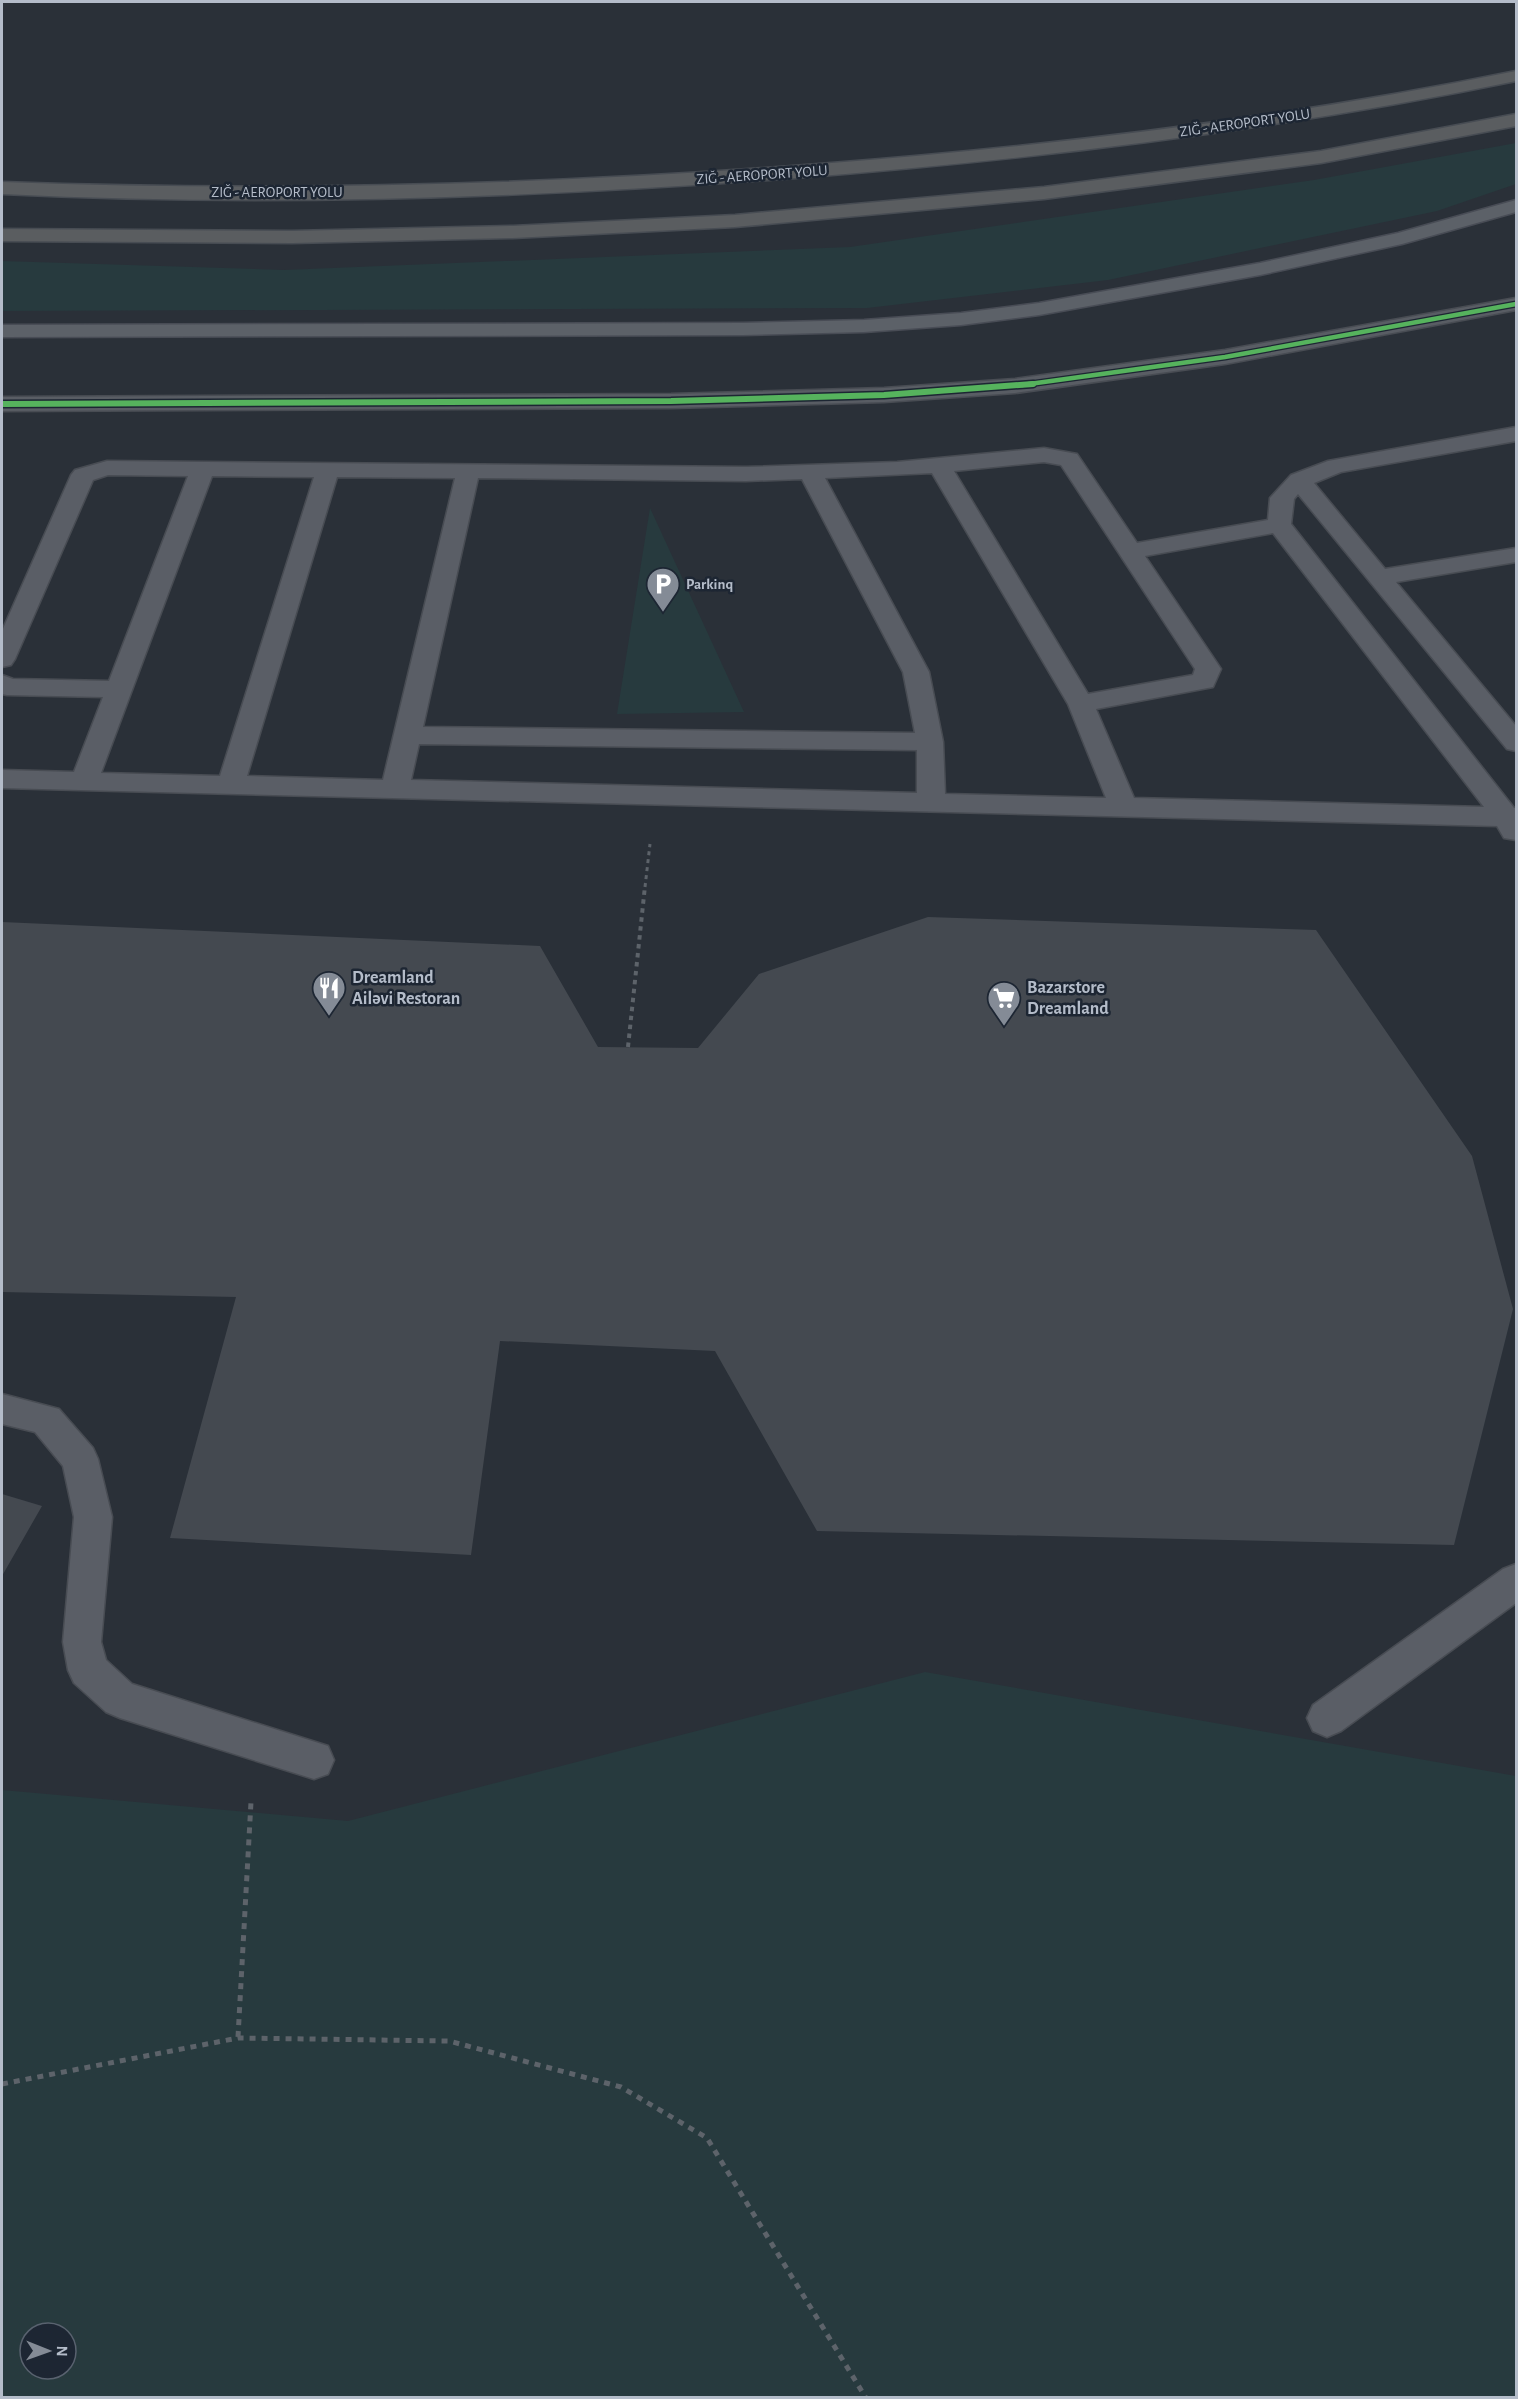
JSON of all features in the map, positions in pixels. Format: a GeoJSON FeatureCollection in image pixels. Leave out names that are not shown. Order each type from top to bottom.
{"type":"FeatureCollection","features":[{"type":"Feature","properties":{"kind":"highway"},"geometry":{"type":"LineString","coordinates":[[2,188],[297,193],[514,189],[726,178],[1020,153],[1285,119],[1516,76]]}},
{"type":"Feature","properties":{"kind":"highway"},"geometry":{"type":"LineString","coordinates":[[2,235],[292,237],[513,232],[735,221],[1044,193],[1310,159],[1516,120]]}},
{"type":"Feature","properties":{"kind":"main road"},"geometry":{"type":"LineString","coordinates":[[2,331],[731,329],[864,326],[961,319],[1040,309],[1260,269],[1402,238],[1516,206]]}},
{"type":"Feature","properties":{"kind":"street"},"geometry":{"type":"LineString","coordinates":[[2,404],[670,401],[908,393],[1015,386],[1225,357],[1516,304]]}},
{"type":"Feature","properties":{"kind":"lane"},"geometry":{"type":"LineString","coordinates":[[1513,824],[1279,525],[1282,498],[1299,480],[1336,466],[1516,434]]}},
{"type":"Feature","properties":{"kind":"lane"},"geometry":{"type":"LineString","coordinates":[[2,659],[27,597],[83,475],[107,468],[746,474],[939,465],[1044,455],[1069,459],[1208,669],[1204,681],[1081,704]]}},
{"type":"Feature","properties":{"kind":"lane"},"geometry":{"type":"LineString","coordinates":[[939,465],[1081,704],[1124,808]]}},
{"type":"Feature","properties":{"kind":"lane"},"geometry":{"type":"LineString","coordinates":[[84,782],[203,468]]}},
{"type":"Feature","properties":{"kind":"lane"},"geometry":{"type":"LineString","coordinates":[[231,785],[327,471]]}},
{"type":"Feature","properties":{"kind":"lane"},"geometry":{"type":"LineString","coordinates":[[809,471],[916,672],[930,742],[931,803]]}},
{"type":"Feature","properties":{"kind":"lane"},"geometry":{"type":"LineString","coordinates":[[395,789],[468,472]]}},
{"type":"Feature","properties":{"kind":"lane"},"geometry":{"type":"LineString","coordinates":[[1299,480],[1516,743]]}},
{"type":"Feature","properties":{"kind":"lane"},"geometry":{"type":"LineString","coordinates":[[1131,551],[1279,525]]}},
{"type":"Feature","properties":{"kind":"lane"},"geometry":{"type":"LineString","coordinates":[[1379,577],[1516,555]]}},
{"type":"Feature","properties":{"kind":"lane"},"geometry":{"type":"LineString","coordinates":[[2,596],[27,597]]}},
{"type":"Feature","properties":{"kind":"lane"},"geometry":{"type":"LineString","coordinates":[[2,683],[7,687],[120,689]]}},
{"type":"Feature","properties":{"kind":"lane"},"geometry":{"type":"LineString","coordinates":[[1489,709],[1516,704]]}},
{"type":"Feature","properties":{"kind":"lane"},"geometry":{"type":"LineString","coordinates":[[407,735],[930,742]]}},
{"type":"Feature","properties":{"kind":"lane"},"geometry":{"type":"LineString","coordinates":[[2,779],[1124,808],[1513,824]]}},
{"type":"Feature","properties":{"kind":"lane"},"geometry":{"type":"LineString","coordinates":[[2,1409],[46,1420],[80,1459],[93,1517],[82,1642],[88,1670],[120,1699],[314,1760]]}},
{"type":"Feature","properties":{"kind":"lane"},"geometry":{"type":"LineString","coordinates":[[1327,1718],[1516,1581]]}},
{"type":"Feature","properties":{"kind":"path"},"geometry":{"type":"LineString","coordinates":[[628,1047],[655,796]]}},
{"type":"Feature","properties":{"kind":"path"},"geometry":{"type":"LineString","coordinates":[[238,2038],[254,1742]]}},
{"type":"Feature","properties":{"kind":"path"},"geometry":{"type":"LineString","coordinates":[[2,2084],[238,2038],[449,2042],[621,2086],[706,2138],[866,2397]]}},
{"type":"Feature","properties":{"kind":"green space"},"geometry":{"type":"Polygon","coordinates":[[[1516,143],[1516,184],[1437,211],[1108,280],[867,308],[2,311],[2,261],[284,270],[850,247],[1314,180],[1516,143]]]}},
{"type":"Feature","properties":{"kind":"green space"},"geometry":{"type":"Polygon","coordinates":[[[650,508],[744,712],[617,714],[650,508]]]}},
{"type":"Feature","properties":{"kind":"green space"},"geometry":{"type":"Polygon","coordinates":[[[925,1672],[1516,1776],[1516,2397],[2,2397],[2,1790],[348,1821],[925,1672]]]}},
{"type":"Feature","properties":{"kind":"building"},"geometry":{"type":"Polygon","coordinates":[[[928,917],[1316,930],[1472,1156],[1513,1309],[1454,1545],[817,1531],[715,1351],[500,1341],[471,1555],[170,1538],[236,1297],[2,1292],[2,922],[540,946],[598,1047],[698,1048],[759,974],[928,917]]]}},
{"type":"Feature","properties":{"kind":"building"},"geometry":{"type":"Polygon","coordinates":[[[2,1494],[42,1506],[2,1576],[2,1494]]]}},
{"type":"Feature","properties":{"kind":"cycle path"},"geometry":{"type":"LineString","coordinates":[[2,404],[671,401],[884,395],[1015,386],[1225,357],[1516,304]]}},
{"type":"Feature","properties":{"kind":"place","name":"Parkinq"},"geometry":{"type":"Point","coordinates":[663,613]}},
{"type":"Feature","properties":{"kind":"place","name":"Dreamland Ailəvi Restoran"},"geometry":{"type":"Point","coordinates":[329,1017]}},
{"type":"Feature","properties":{"kind":"place","name":"Bazarstore Dreamland"},"geometry":{"type":"Point","coordinates":[1004,1027]}}]}
